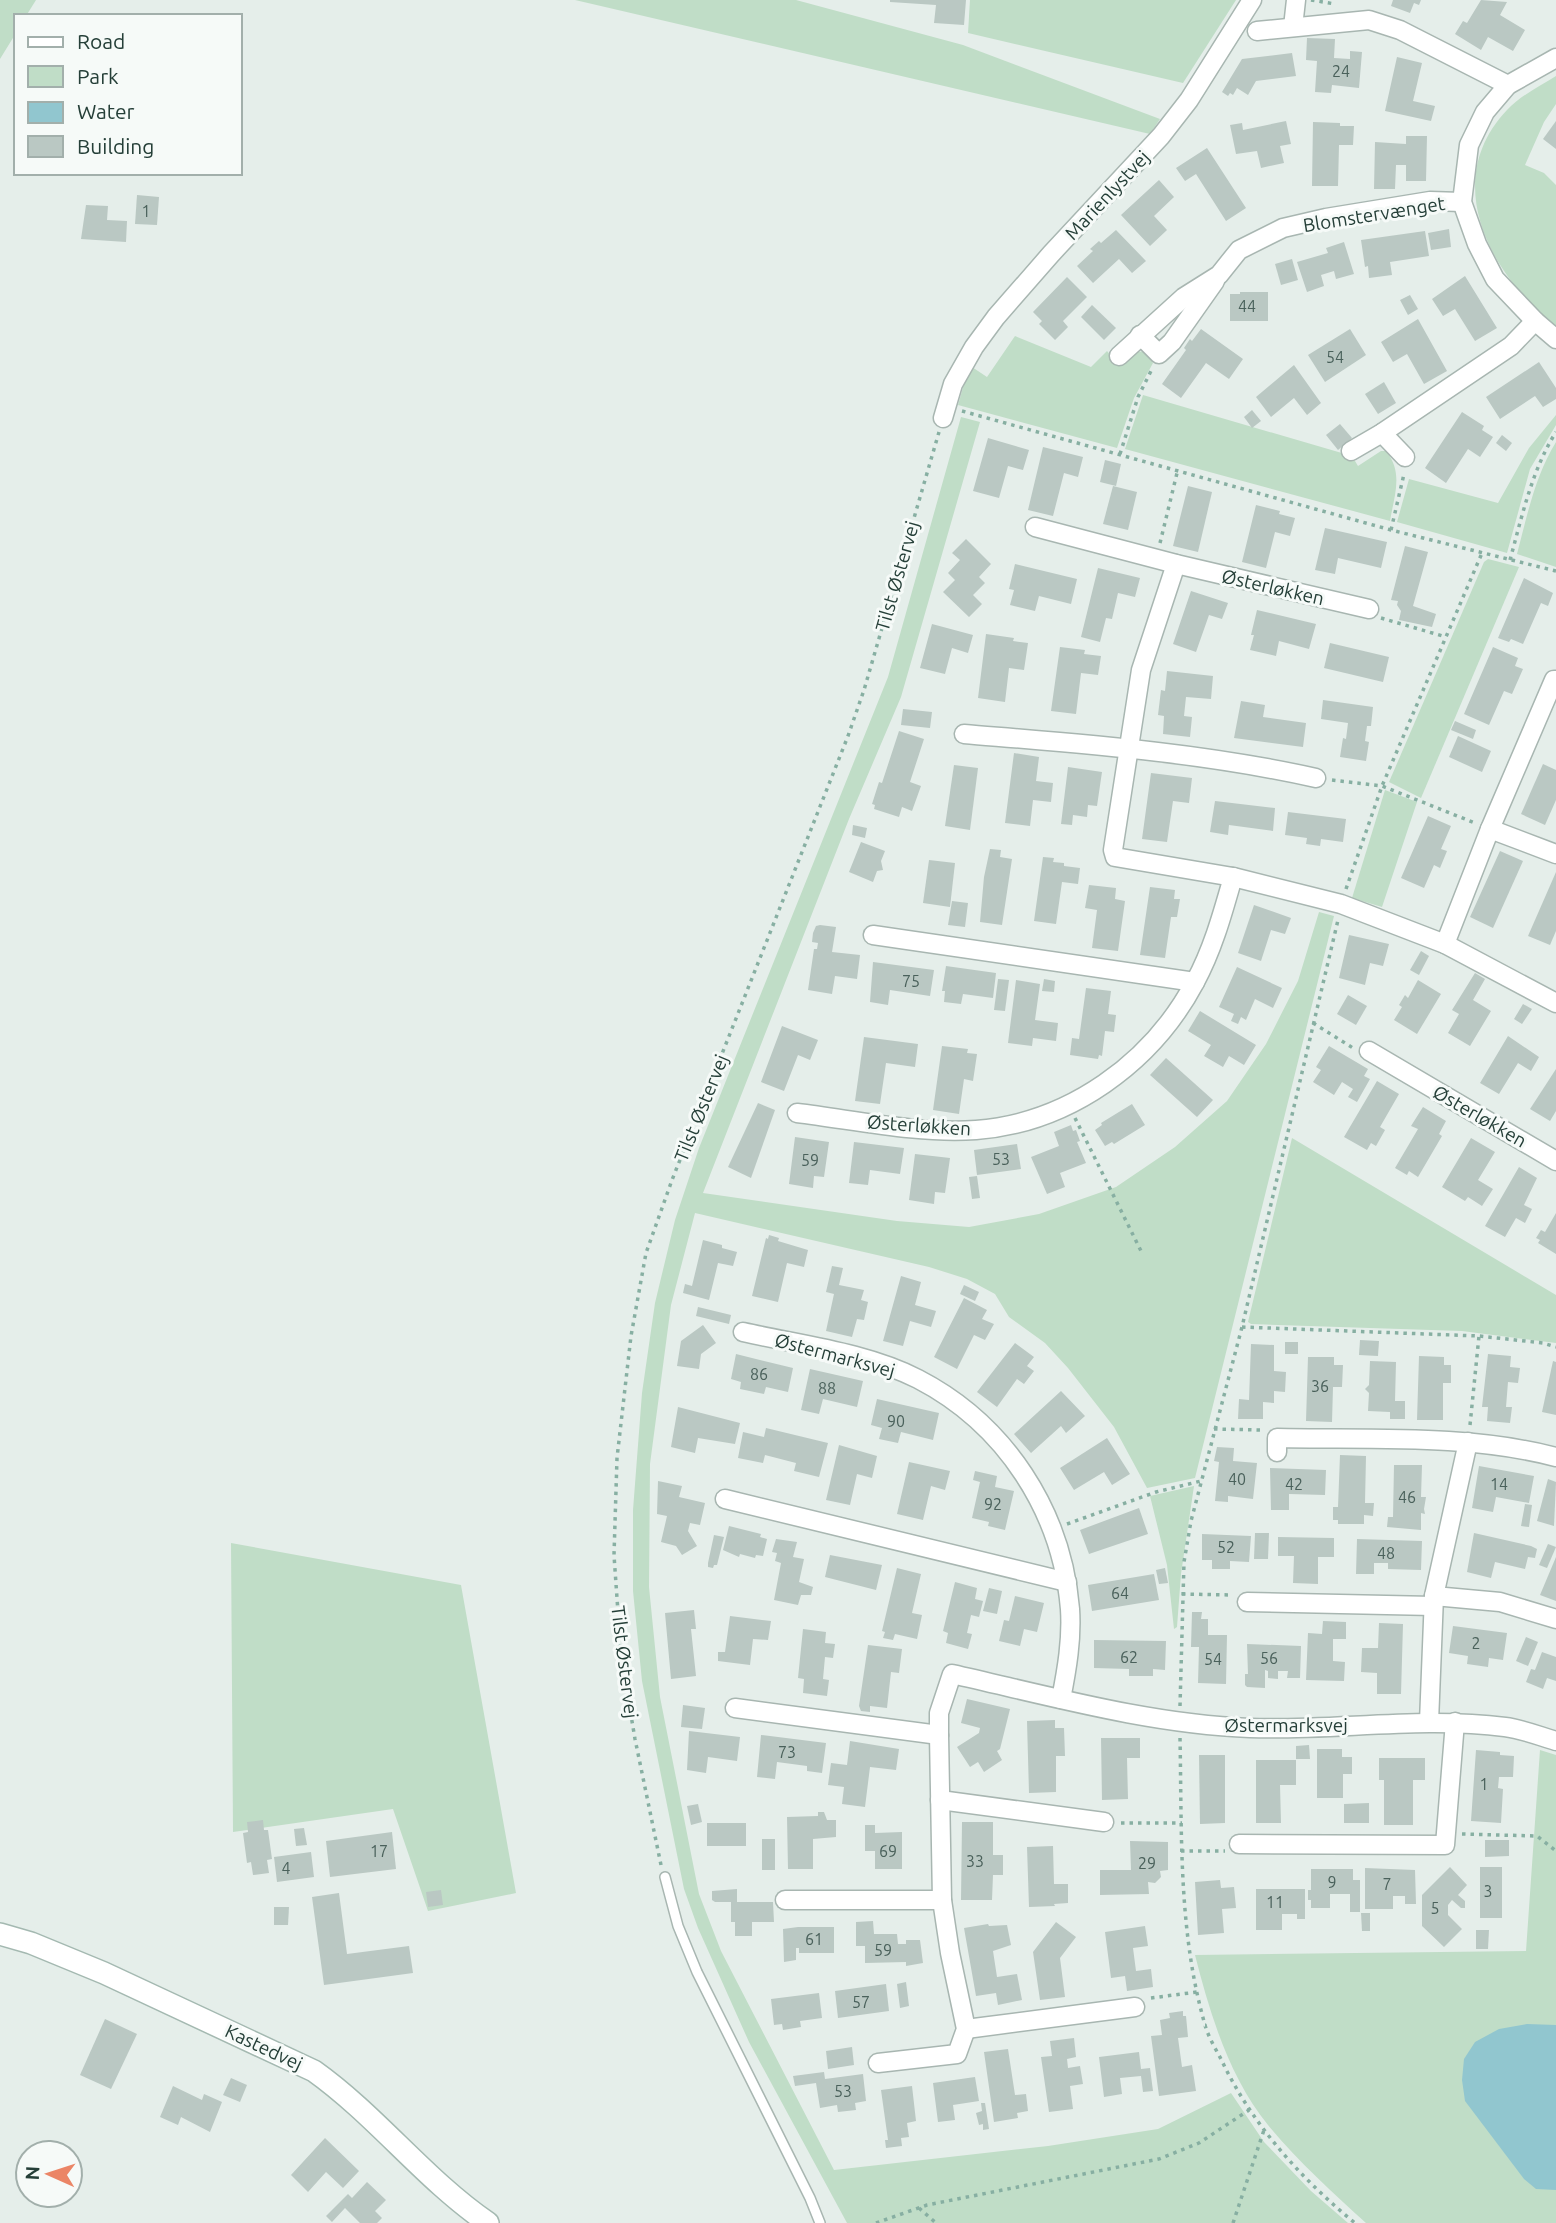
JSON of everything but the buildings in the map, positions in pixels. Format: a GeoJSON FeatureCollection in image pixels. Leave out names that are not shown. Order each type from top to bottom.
{"type":"FeatureCollection","features":[{"type":"Feature","properties":{"kind":"street","name":"Marienlystvej"},"geometry":{"type":"LineString","coordinates":[[945,412],[953,384],[974,347],[996,317],[1161,136],[1189,100],[1252,0]]}},
{"type":"Feature","properties":{"kind":"street"},"geometry":{"type":"LineString","coordinates":[[1293,27],[1296,0]]}},
{"type":"Feature","properties":{"kind":"street"},"geometry":{"type":"LineString","coordinates":[[1257,31],[1368,20],[1400,30],[1508,85]]}},
{"type":"Feature","properties":{"kind":"street","name":"Blomstervænget"},"geometry":{"type":"LineString","coordinates":[[1556,58],[1508,85],[1485,112],[1469,145],[1462,202],[1477,244],[1495,279],[1556,339]]}},
{"type":"Feature","properties":{"kind":"street","name":"Blomstervænget"},"geometry":{"type":"LineString","coordinates":[[1159,354],[1172,342],[1239,250],[1283,229],[1326,218],[1430,201],[1462,202]]}},
{"type":"Feature","properties":{"kind":"street","name":"Blomstervænget"},"geometry":{"type":"LineString","coordinates":[[1119,356],[1184,298],[1219,275]]}},
{"type":"Feature","properties":{"kind":"street"},"geometry":{"type":"LineString","coordinates":[[1350,452],[1511,346],[1535,321]]}},
{"type":"Feature","properties":{"kind":"street"},"geometry":{"type":"LineString","coordinates":[[1140,335],[1159,354]]}},
{"type":"Feature","properties":{"kind":"street"},"geometry":{"type":"LineString","coordinates":[[1382,433],[1405,457]]}},
{"type":"Feature","properties":{"kind":"street","name":"Østerløkken"},"geometry":{"type":"LineString","coordinates":[[1035,527],[1176,564],[1370,609]]}},
{"type":"Feature","properties":{"kind":"street"},"geometry":{"type":"LineString","coordinates":[[1176,564],[1141,670],[1113,850],[1115,857],[1233,877],[1341,904],[1446,944],[1556,1003]]}},
{"type":"Feature","properties":{"kind":"street"},"geometry":{"type":"LineString","coordinates":[[1446,944],[1490,829],[1556,680]]}},
{"type":"Feature","properties":{"kind":"street"},"geometry":{"type":"LineString","coordinates":[[964,734],[1129,747],[1248,763],[1316,778]]}},
{"type":"Feature","properties":{"kind":"street"},"geometry":{"type":"LineString","coordinates":[[1490,829],[1556,854]]}},
{"type":"Feature","properties":{"kind":"street","name":"Østerløkken"},"geometry":{"type":"LineString","coordinates":[[797,1113],[920,1128],[978,1130],[1012,1124],[1054,1111],[1099,1088],[1141,1055],[1171,1020],[1195,982],[1212,943],[1233,877]]}},
{"type":"Feature","properties":{"kind":"street"},"geometry":{"type":"LineString","coordinates":[[873,935],[1195,982]]}},
{"type":"Feature","properties":{"kind":"street","name":"Østerløkken"},"geometry":{"type":"LineString","coordinates":[[1368,1051],[1556,1161]]}},
{"type":"Feature","properties":{"kind":"street","name":"Østermarksvej"},"geometry":{"type":"LineString","coordinates":[[743,1332],[883,1365],[917,1379],[952,1399],[1004,1447],[1044,1508],[1067,1582],[1070,1643],[1061,1699]]}},
{"type":"Feature","properties":{"kind":"street"},"geometry":{"type":"LineString","coordinates":[[1429,1722],[1434,1601],[1468,1442]]}},
{"type":"Feature","properties":{"kind":"street"},"geometry":{"type":"LineString","coordinates":[[1277,1445],[1468,1442],[1513,1447],[1556,1457]]}},
{"type":"Feature","properties":{"kind":"street"},"geometry":{"type":"LineString","coordinates":[[725,1499],[1067,1582]]}},
{"type":"Feature","properties":{"kind":"street"},"geometry":{"type":"LineString","coordinates":[[1247,1602],[1500,1602],[1556,1619]]}},
{"type":"Feature","properties":{"kind":"street","name":"Østermarksvej"},"geometry":{"type":"LineString","coordinates":[[966,2028],[942,1900],[939,1713],[952,1674],[1061,1699],[1179,1721],[1249,1728],[1455,1722],[1508,1727],[1556,1741]]}},
{"type":"Feature","properties":{"kind":"street"},"geometry":{"type":"LineString","coordinates":[[736,1708],[939,1735]]}},
{"type":"Feature","properties":{"kind":"street"},"geometry":{"type":"LineString","coordinates":[[1239,1844],[1445,1845],[1455,1722]]}},
{"type":"Feature","properties":{"kind":"street"},"geometry":{"type":"LineString","coordinates":[[940,1800],[1104,1822]]}},
{"type":"Feature","properties":{"kind":"street"},"geometry":{"type":"LineString","coordinates":[[785,1900],[942,1900]]}},
{"type":"Feature","properties":{"kind":"street","name":"Kastedvej"},"geometry":{"type":"LineString","coordinates":[[0,1934],[31,1943],[104,1973],[314,2071],[352,2100],[442,2188],[488,2223]]}},
{"type":"Feature","properties":{"kind":"street"},"geometry":{"type":"LineString","coordinates":[[878,2063],[957,2054],[966,2028],[1135,2007]]}},
{"type":"Feature","properties":{"kind":"lane"},"geometry":{"type":"LineString","coordinates":[[665,1877],[678,1926],[697,1972],[820,2223]]}},
{"type":"Feature","properties":{"kind":"path"},"geometry":{"type":"LineString","coordinates":[[1120,454],[1138,397],[1159,354]]}},
{"type":"Feature","properties":{"kind":"path"},"geometry":{"type":"LineString","coordinates":[[945,412],[1178,469],[1391,530],[1556,571]]}},
{"type":"Feature","properties":{"kind":"path","name":"Tilst Østervej"},"geometry":{"type":"LineString","coordinates":[[660,1858],[621,1656],[614,1555],[617,1458],[631,1336],[646,1254],[677,1168],[848,736],[864,690],[945,412]]}},
{"type":"Feature","properties":{"kind":"path"},"geometry":{"type":"LineString","coordinates":[[1510,559],[1529,492],[1556,432]]}},
{"type":"Feature","properties":{"kind":"path"},"geometry":{"type":"LineString","coordinates":[[1156,559],[1178,469]]}},
{"type":"Feature","properties":{"kind":"path"},"geometry":{"type":"LineString","coordinates":[[1355,2223],[1290,2162],[1264,2130],[1229,2077],[1206,2027],[1189,1954],[1181,1852],[1179,1721],[1184,1562],[1201,1481],[1242,1327],[1341,904],[1381,786],[1482,553]]}},
{"type":"Feature","properties":{"kind":"path"},"geometry":{"type":"LineString","coordinates":[[1370,609],[1377,616],[1446,637]]}},
{"type":"Feature","properties":{"kind":"path"},"geometry":{"type":"LineString","coordinates":[[1316,778],[1381,786],[1490,829]]}},
{"type":"Feature","properties":{"kind":"path"},"geometry":{"type":"LineString","coordinates":[[1313,1023],[1364,1055],[1368,1051]]}},
{"type":"Feature","properties":{"kind":"path"},"geometry":{"type":"LineString","coordinates":[[1068,1104],[1143,1255]]}},
{"type":"Feature","properties":{"kind":"path"},"geometry":{"type":"LineString","coordinates":[[1242,1327],[1479,1336],[1556,1346]]}},
{"type":"Feature","properties":{"kind":"path"},"geometry":{"type":"LineString","coordinates":[[1468,1442],[1479,1336]]}},
{"type":"Feature","properties":{"kind":"path"},"geometry":{"type":"LineString","coordinates":[[1214,1429],[1270,1430],[1277,1445]]}},
{"type":"Feature","properties":{"kind":"path"},"geometry":{"type":"LineString","coordinates":[[1052,1529],[1156,1492],[1201,1481]]}},
{"type":"Feature","properties":{"kind":"path"},"geometry":{"type":"LineString","coordinates":[[1182,1594],[1248,1596],[1247,1602]]}},
{"type":"Feature","properties":{"kind":"path"},"geometry":{"type":"LineString","coordinates":[[1104,1822],[1182,1823]]}},
{"type":"Feature","properties":{"kind":"path"},"geometry":{"type":"LineString","coordinates":[[1446,1834],[1537,1836],[1556,1851]]}},
{"type":"Feature","properties":{"kind":"path"},"geometry":{"type":"LineString","coordinates":[[1181,1852],[1238,1851],[1239,1844]]}},
{"type":"Feature","properties":{"kind":"path"},"geometry":{"type":"LineString","coordinates":[[1135,2007],[1136,2000],[1197,1992]]}},
{"type":"Feature","properties":{"kind":"path"},"geometry":{"type":"LineString","coordinates":[[876,2223],[919,2208],[1160,2159],[1199,2143],[1250,2110]]}},
{"type":"Feature","properties":{"kind":"path"},"geometry":{"type":"LineString","coordinates":[[1233,2223],[1264,2130]]}},
{"type":"Feature","properties":{"kind":"path"},"geometry":{"type":"LineString","coordinates":[[919,2208],[936,2223]]}},
{"type":"Feature","properties":{"kind":"green space"},"geometry":{"type":"Polygon","coordinates":[[[0,0],[36,0],[27,14],[14,14],[14,36],[0,59],[0,0]]]}},
{"type":"Feature","properties":{"kind":"green space"},"geometry":{"type":"Polygon","coordinates":[[[575,0],[796,0],[963,45],[1160,119],[1150,134],[575,0]]]}},
{"type":"Feature","properties":{"kind":"green space"},"geometry":{"type":"Polygon","coordinates":[[[970,0],[1236,0],[1183,83],[968,33],[970,0]]]}},
{"type":"Feature","properties":{"kind":"green space"},"geometry":{"type":"Polygon","coordinates":[[[1556,76],[1556,104],[1544,122],[1525,165],[1544,173],[1556,185],[1556,327],[1532,306],[1511,281],[1494,254],[1482,226],[1475,197],[1477,167],[1487,138],[1512,105],[1556,76]]]}},
{"type":"Feature","properties":{"kind":"green space"},"geometry":{"type":"Polygon","coordinates":[[[1015,336],[1091,367],[1107,351],[1120,366],[1135,353],[1147,352],[1153,363],[1134,398],[1117,448],[958,405],[972,367],[987,377],[1015,336]]]}},
{"type":"Feature","properties":{"kind":"green space"},"geometry":{"type":"Polygon","coordinates":[[[1143,395],[1352,456],[1358,466],[1381,451],[1386,451],[1392,459],[1396,476],[1390,521],[1125,449],[1143,395]]]}},
{"type":"Feature","properties":{"kind":"green space"},"geometry":{"type":"Polygon","coordinates":[[[1556,415],[1556,425],[1530,469],[1507,553],[1397,522],[1409,479],[1498,503],[1529,448],[1556,415]]]}},
{"type":"Feature","properties":{"kind":"green space"},"geometry":{"type":"Polygon","coordinates":[[[961,417],[980,422],[901,697],[849,819],[703,1193],[897,1221],[969,1227],[1039,1214],[1116,1187],[1175,1147],[1227,1101],[1266,1044],[1298,981],[1319,912],[1334,916],[1195,1478],[1147,1488],[1114,1427],[1068,1368],[1045,1343],[1009,1317],[995,1294],[967,1279],[929,1267],[695,1213],[671,1305],[650,1464],[649,1587],[660,1697],[699,1894],[721,1951],[834,2170],[1048,2146],[1158,2129],[1231,2093],[1264,2142],[1311,2191],[1348,2223],[847,2223],[749,2042],[698,1928],[684,1889],[642,1681],[633,1591],[633,1510],[642,1393],[655,1303],[675,1220],[699,1148],[888,677],[961,417]]]}},
{"type":"Feature","properties":{"kind":"green space"},"geometry":{"type":"Polygon","coordinates":[[[1556,442],[1556,567],[1517,554],[1537,482],[1556,442]]]}},
{"type":"Feature","properties":{"kind":"green space"},"geometry":{"type":"Polygon","coordinates":[[[1488,559],[1519,567],[1421,798],[1389,782],[1484,562],[1488,559]]]}},
{"type":"Feature","properties":{"kind":"green space"},"geometry":{"type":"Polygon","coordinates":[[[1385,790],[1417,802],[1382,907],[1352,898],[1385,790]]]}},
{"type":"Feature","properties":{"kind":"green space"},"geometry":{"type":"Polygon","coordinates":[[[1292,1138],[1556,1295],[1556,1343],[1462,1331],[1248,1322],[1292,1138]]]}},
{"type":"Feature","properties":{"kind":"green space"},"geometry":{"type":"Polygon","coordinates":[[[1194,1486],[1181,1574],[1177,1627],[1174,1629],[1167,1565],[1150,1496],[1194,1486]]]}},
{"type":"Feature","properties":{"kind":"green space"},"geometry":{"type":"Polygon","coordinates":[[[231,1543],[461,1585],[516,1893],[428,1911],[393,1809],[233,1832],[231,1543]]]}},
{"type":"Feature","properties":{"kind":"green space"},"geometry":{"type":"Polygon","coordinates":[[[1540,1750],[1556,1755],[1556,2223],[1366,2223],[1291,2151],[1254,2106],[1223,2044],[1195,1955],[1526,1951],[1540,1750]]]}},
{"type":"Feature","properties":{"kind":"water"},"geometry":{"type":"Polygon","coordinates":[[[1527,2024],[1556,2025],[1556,2190],[1536,2189],[1524,2179],[1465,2101],[1462,2080],[1464,2059],[1475,2042],[1499,2029],[1527,2024]]]}}]}
